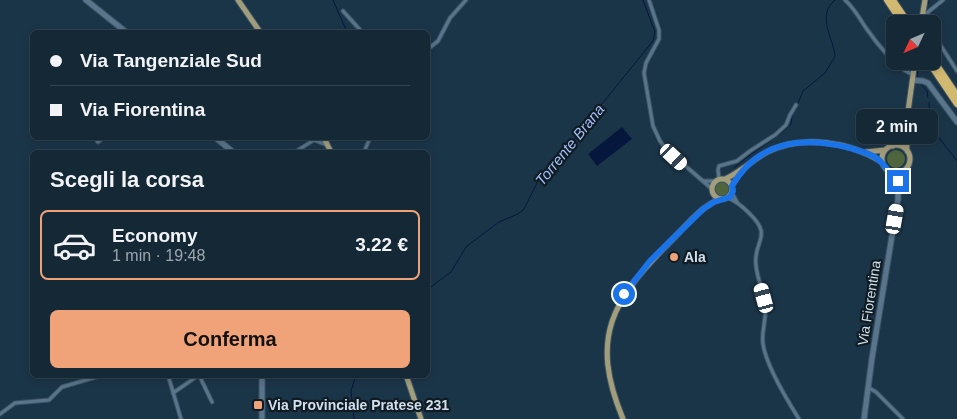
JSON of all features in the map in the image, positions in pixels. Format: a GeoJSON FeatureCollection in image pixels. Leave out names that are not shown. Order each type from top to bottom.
{"type":"FeatureCollection","features":[{"type":"Feature","properties":{"kind":"highway"},"geometry":{"type":"LineString","coordinates":[[887,0],[897,15]]}},
{"type":"Feature","properties":{"kind":"highway"},"geometry":{"type":"LineString","coordinates":[[893,0],[903,15]]}},
{"type":"Feature","properties":{"kind":"highway"},"geometry":{"type":"LineString","coordinates":[[934,70],[957,104]]}},
{"type":"Feature","properties":{"kind":"highway"},"geometry":{"type":"LineString","coordinates":[[940,70],[957,95]]}},
{"type":"Feature","properties":{"kind":"main road"},"geometry":{"type":"LineString","coordinates":[[238,0],[259,30]]}},
{"type":"Feature","properties":{"kind":"main road"},"geometry":{"type":"LineString","coordinates":[[925,0],[925,15]]}},
{"type":"Feature","properties":{"kind":"main road"},"geometry":{"type":"LineString","coordinates":[[885,150],[882,162],[889,172],[895,173],[905,170],[909,164],[910,157],[907,151],[906,126],[914,70]]}},
{"type":"Feature","properties":{"kind":"main road"},"geometry":{"type":"LineString","coordinates":[[703,209],[718,180],[726,180],[768,152],[792,143],[816,142],[860,151],[873,152],[885,150],[900,138],[906,126]]}},
{"type":"Feature","properties":{"kind":"main road"},"geometry":{"type":"LineString","coordinates":[[325,140],[330,150]]}},
{"type":"Feature","properties":{"kind":"main road"},"geometry":{"type":"LineString","coordinates":[[892,146],[901,147],[907,151]]}},
{"type":"Feature","properties":{"kind":"main road"},"geometry":{"type":"LineString","coordinates":[[860,151],[882,162]]}},
{"type":"Feature","properties":{"kind":"main road"},"geometry":{"type":"LineString","coordinates":[[623,419],[611,385],[607,362],[608,334],[614,313],[624,294],[643,269],[703,209],[720,199],[730,196],[732,186],[743,169]]}},
{"type":"Feature","properties":{"kind":"main road"},"geometry":{"type":"LineString","coordinates":[[726,180],[732,186]]}},
{"type":"Feature","properties":{"kind":"main road"},"geometry":{"type":"LineString","coordinates":[[712,190],[716,197],[720,199]]}},
{"type":"Feature","properties":{"kind":"main road"},"geometry":{"type":"LineString","coordinates":[[407,378],[421,419]]}},
{"type":"Feature","properties":{"kind":"street"},"geometry":{"type":"LineString","coordinates":[[86,0],[124,30]]}},
{"type":"Feature","properties":{"kind":"street"},"geometry":{"type":"LineString","coordinates":[[430,47],[439,39],[450,18],[466,0]]}},
{"type":"Feature","properties":{"kind":"street"},"geometry":{"type":"LineString","coordinates":[[649,0],[659,30],[659,39],[644,69],[652,126],[666,149],[694,176],[703,181],[712,190]]}},
{"type":"Feature","properties":{"kind":"street"},"geometry":{"type":"LineString","coordinates":[[845,0],[887,54],[904,71],[928,84],[957,122]]}},
{"type":"Feature","properties":{"kind":"street"},"geometry":{"type":"LineString","coordinates":[[927,15],[926,10],[932,9],[943,0]]}},
{"type":"Feature","properties":{"kind":"street"},"geometry":{"type":"LineString","coordinates":[[343,11],[360,30]]}},
{"type":"Feature","properties":{"kind":"street"},"geometry":{"type":"LineString","coordinates":[[941,46],[957,71]]}},
{"type":"Feature","properties":{"kind":"street"},"geometry":{"type":"LineString","coordinates":[[703,181],[718,180],[720,166],[737,161],[775,136],[786,125],[796,105]]}},
{"type":"Feature","properties":{"kind":"street"},"geometry":{"type":"LineString","coordinates":[[218,140],[231,150]]}},
{"type":"Feature","properties":{"kind":"street"},"geometry":{"type":"LineString","coordinates":[[297,150],[314,140]]}},
{"type":"Feature","properties":{"kind":"street"},"geometry":{"type":"LineString","coordinates":[[318,140],[328,145]]}},
{"type":"Feature","properties":{"kind":"street"},"geometry":{"type":"LineString","coordinates":[[889,172],[898,191]]}},
{"type":"Feature","properties":{"kind":"street","name":"Via Fiorentina"},"geometry":{"type":"LineString","coordinates":[[864,419],[898,191],[898,179],[901,172]]}},
{"type":"Feature","properties":{"kind":"street"},"geometry":{"type":"LineString","coordinates":[[730,196],[754,217],[761,227],[761,239],[756,262],[765,306],[762,330],[764,351],[799,419]]}},
{"type":"Feature","properties":{"kind":"street"},"geometry":{"type":"LineString","coordinates":[[0,414],[15,403],[49,400],[62,387],[93,378]]}},
{"type":"Feature","properties":{"kind":"street"},"geometry":{"type":"LineString","coordinates":[[169,378],[181,419]]}},
{"type":"Feature","properties":{"kind":"street"},"geometry":{"type":"LineString","coordinates":[[172,393],[194,378]]}},
{"type":"Feature","properties":{"kind":"street"},"geometry":{"type":"LineString","coordinates":[[200,378],[212,402]]}},
{"type":"Feature","properties":{"kind":"street"},"geometry":{"type":"LineString","coordinates":[[262,378],[262,419]]}},
{"type":"Feature","properties":{"kind":"street"},"geometry":{"type":"LineString","coordinates":[[868,388],[876,392],[903,419]]}},
{"type":"Feature","properties":{"kind":"green space"},"geometry":{"type":"Polygon","coordinates":[[[896,150],[904,155],[905,159],[900,167],[896,168],[888,163],[887,159],[892,151],[896,150]]]}},
{"type":"Feature","properties":{"kind":"green space"},"geometry":{"type":"Polygon","coordinates":[[[719,182],[725,182],[729,189],[725,196],[719,196],[715,192],[715,186],[719,182]]]}},
{"type":"Feature","properties":{"kind":"water"},"geometry":{"type":"Polygon","coordinates":[[[622,127],[632,139],[597,166],[588,154],[622,127]]]}},
{"type":"Feature","properties":{"kind":"waterway"},"geometry":{"type":"LineString","coordinates":[[333,0],[346,30]]}},
{"type":"Feature","properties":{"kind":"waterway","name":"Torrente Brana"},"geometry":{"type":"LineString","coordinates":[[430,288],[451,272],[466,247],[499,222],[518,214],[524,209],[540,177],[554,168],[584,126],[653,41],[655,32],[643,0]]}},
{"type":"Feature","properties":{"kind":"waterway"},"geometry":{"type":"LineString","coordinates":[[796,108],[803,91],[825,73],[835,56],[826,19],[829,6],[835,0]]}},
{"type":"Feature","properties":{"kind":"waterway"},"geometry":{"type":"LineString","coordinates":[[928,4],[929,0]]}},
{"type":"Feature","properties":{"kind":"waterway"},"geometry":{"type":"LineString","coordinates":[[917,77],[918,70]]}},
{"type":"Feature","properties":{"kind":"waterway"},"geometry":{"type":"LineString","coordinates":[[920,83],[927,91],[928,97]]}},
{"type":"Feature","properties":{"kind":"waterway"},"geometry":{"type":"LineString","coordinates":[[929,102],[930,126],[957,161]]}},
{"type":"Feature","properties":{"kind":"waterway"},"geometry":{"type":"LineString","coordinates":[[734,168],[791,124],[792,115]]}},
{"type":"Feature","properties":{"kind":"waterway"},"geometry":{"type":"LineString","coordinates":[[363,150],[367,140]]}},
{"type":"Feature","properties":{"kind":"waterway","name":"Torrente Brana"},"geometry":{"type":"LineString","coordinates":[[354,419],[351,391],[355,378]]}},
{"type":"Feature","properties":{"kind":"place","name":"Ala"},"geometry":{"type":"Point","coordinates":[674,257]}},
{"type":"Feature","properties":{"kind":"place","name":"Via Provinciale Pratese 231"},"geometry":{"type":"Point","coordinates":[258,405]}},
{"type":"Feature","properties":{"kind":"route"},"geometry":{"type":"LineString","coordinates":[[624,294],[650,261],[703,209],[720,199],[730,197],[733,191],[732,186],[743,169],[774,148],[792,143],[816,142],[860,151],[882,162],[895,182],[898,191],[898,181]]}}]}
